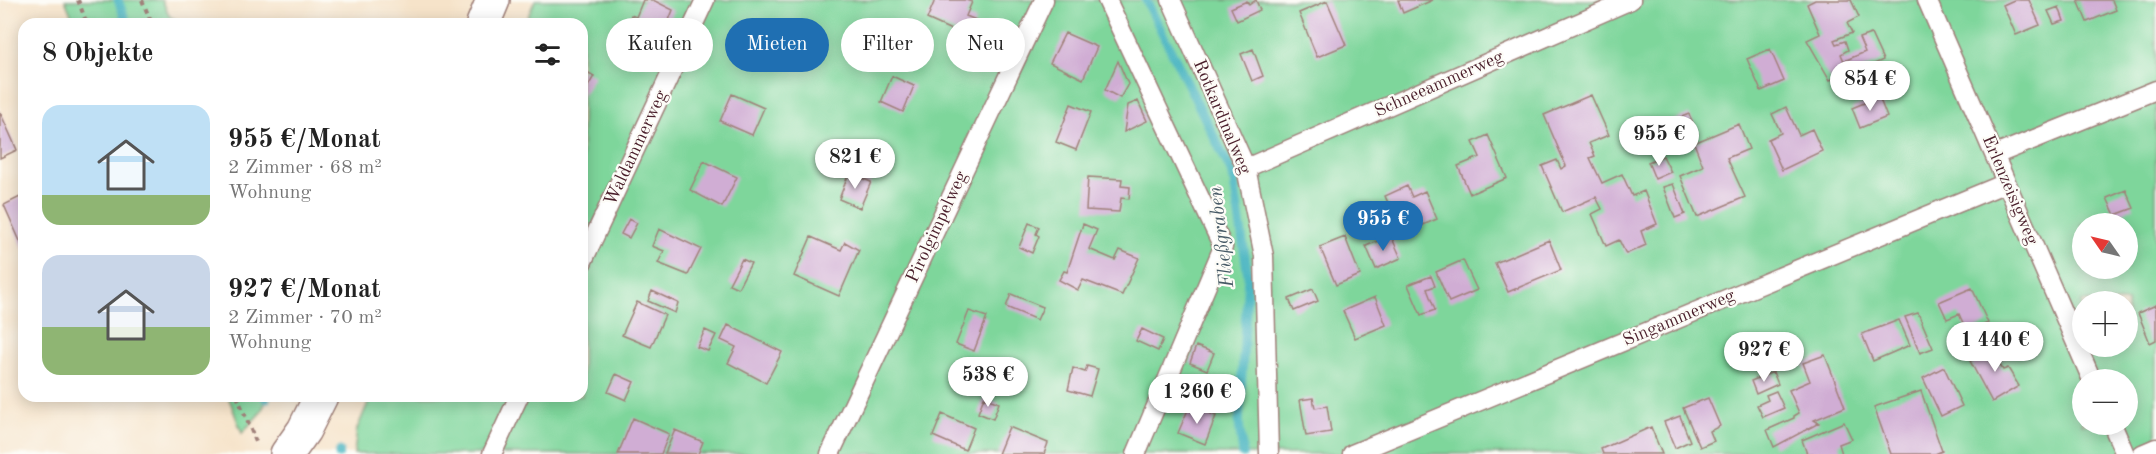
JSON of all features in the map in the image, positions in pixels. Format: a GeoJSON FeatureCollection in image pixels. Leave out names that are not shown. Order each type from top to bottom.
{"type":"FeatureCollection","features":[{"type":"Feature","properties":{"kind":"main road"},"geometry":{"type":"LineString","coordinates":[[486,18],[493,0]]}},
{"type":"Feature","properties":{"kind":"main road"},"geometry":{"type":"LineString","coordinates":[[287,454],[318,402]]}},
{"type":"Feature","properties":{"kind":"lane","name":"Waldammerweg"},"geometry":{"type":"LineString","coordinates":[[588,249],[705,0]]}},
{"type":"Feature","properties":{"kind":"lane","name":"Pirolgimpelweg"},"geometry":{"type":"LineString","coordinates":[[830,454],[1044,0]]}},
{"type":"Feature","properties":{"kind":"lane"},"geometry":{"type":"LineString","coordinates":[[1107,0],[1223,247],[1136,454]]}},
{"type":"Feature","properties":{"kind":"lane","name":"Rotkardinalweg"},"geometry":{"type":"LineString","coordinates":[[1171,0],[1246,168],[1264,256],[1269,454]]}},
{"type":"Feature","properties":{"kind":"lane","name":"Schneeammerweg"},"geometry":{"type":"LineString","coordinates":[[1246,168],[1631,0]]}},
{"type":"Feature","properties":{"kind":"lane","name":"Erlenzeisigweg"},"geometry":{"type":"LineString","coordinates":[[1927,0],[2087,369]]}},
{"type":"Feature","properties":{"kind":"lane"},"geometry":{"type":"LineString","coordinates":[[1995,156],[2156,90]]}},
{"type":"Feature","properties":{"kind":"lane","name":"Singammerweg"},"geometry":{"type":"LineString","coordinates":[[1352,454],[2006,183]]}},
{"type":"Feature","properties":{"kind":"lane"},"geometry":{"type":"LineString","coordinates":[[492,454],[516,402]]}},
{"type":"Feature","properties":{"kind":"lane"},"geometry":{"type":"LineString","coordinates":[[2117,435],[2125,454]]}},
{"type":"Feature","properties":{"kind":"lane"},"geometry":{"type":"LineString","coordinates":[[2142,454],[2156,448]]}},
{"type":"Feature","properties":{"kind":"path"},"geometry":{"type":"LineString","coordinates":[[78,0],[85,18]]}},
{"type":"Feature","properties":{"kind":"path"},"geometry":{"type":"LineString","coordinates":[[142,0],[150,18]]}},
{"type":"Feature","properties":{"kind":"path"},"geometry":{"type":"LineString","coordinates":[[239,402],[255,442]]}},
{"type":"Feature","properties":{"kind":"green space"},"geometry":{"type":"Polygon","coordinates":[[[65,0],[162,0],[172,18],[72,18],[65,0]]]}},
{"type":"Feature","properties":{"kind":"green space"},"geometry":{"type":"Polygon","coordinates":[[[535,0],[2156,0],[2156,454],[354,454],[357,429],[368,402],[588,402],[588,18],[528,18],[535,0]]]}},
{"type":"Feature","properties":{"kind":"green space"},"geometry":{"type":"Polygon","coordinates":[[[230,402],[266,402],[260,413],[242,433],[230,402]]]}},
{"type":"Feature","properties":{"kind":"building"},"geometry":{"type":"Polygon","coordinates":[[[643,0],[653,0],[673,10],[670,18],[630,18],[631,15],[636,17],[643,0]]]}},
{"type":"Feature","properties":{"kind":"building"},"geometry":{"type":"Polygon","coordinates":[[[935,0],[972,2],[966,16],[971,18],[946,18],[946,28],[934,22],[934,18],[927,18],[935,0]]]}},
{"type":"Feature","properties":{"kind":"building"},"geometry":{"type":"Polygon","coordinates":[[[1256,0],[1260,10],[1237,21],[1231,8],[1247,1],[1249,5],[1256,0]]]}},
{"type":"Feature","properties":{"kind":"building"},"geometry":{"type":"Polygon","coordinates":[[[1398,0],[1433,0],[1403,13],[1398,0]]]}},
{"type":"Feature","properties":{"kind":"building"},"geometry":{"type":"Polygon","coordinates":[[[1815,0],[1851,0],[1859,17],[1847,23],[1852,33],[1834,40],[1836,44],[1845,41],[1848,50],[1841,54],[1844,61],[1865,52],[1859,38],[1871,34],[1883,60],[1847,77],[1845,74],[1830,80],[1807,40],[1820,34],[1807,4],[1815,0]]]}},
{"type":"Feature","properties":{"kind":"building"},"geometry":{"type":"Polygon","coordinates":[[[2014,0],[2029,0],[2040,25],[2016,35],[2003,5],[2014,0]]]}},
{"type":"Feature","properties":{"kind":"building"},"geometry":{"type":"Polygon","coordinates":[[[2078,0],[2112,0],[2116,10],[2087,22],[2078,0]]]}},
{"type":"Feature","properties":{"kind":"building"},"geometry":{"type":"Polygon","coordinates":[[[1327,1],[1346,45],[1317,57],[1299,13],[1327,1]]]}},
{"type":"Feature","properties":{"kind":"building"},"geometry":{"type":"Polygon","coordinates":[[[2059,7],[2064,21],[2054,24],[2048,11],[2059,7]]]}},
{"type":"Feature","properties":{"kind":"building"},"geometry":{"type":"Polygon","coordinates":[[[1065,33],[1097,47],[1083,79],[1050,63],[1065,33]]]}},
{"type":"Feature","properties":{"kind":"building"},"geometry":{"type":"Polygon","coordinates":[[[1253,49],[1263,76],[1252,81],[1241,54],[1253,49]]]}},
{"type":"Feature","properties":{"kind":"building"},"geometry":{"type":"Polygon","coordinates":[[[1770,49],[1784,81],[1761,91],[1747,59],[1770,49]]]}},
{"type":"Feature","properties":{"kind":"building"},"geometry":{"type":"Polygon","coordinates":[[[1118,61],[1128,84],[1120,98],[1105,90],[1118,61]]]}},
{"type":"Feature","properties":{"kind":"building"},"geometry":{"type":"Polygon","coordinates":[[[588,72],[594,76],[588,86],[588,72]]]}},
{"type":"Feature","properties":{"kind":"building"},"geometry":{"type":"Polygon","coordinates":[[[892,76],[914,86],[903,112],[881,102],[892,76]]]}},
{"type":"Feature","properties":{"kind":"building"},"geometry":{"type":"Polygon","coordinates":[[[732,94],[764,108],[752,135],[720,121],[732,94]]]}},
{"type":"Feature","properties":{"kind":"building"},"geometry":{"type":"Polygon","coordinates":[[[1591,95],[1609,135],[1589,143],[1595,156],[1590,158],[1602,183],[1622,174],[1632,196],[1644,191],[1657,224],[1641,231],[1646,245],[1626,254],[1619,240],[1606,246],[1592,214],[1602,209],[1596,197],[1562,212],[1542,166],[1557,160],[1561,169],[1566,166],[1544,115],[1591,95]]]}},
{"type":"Feature","properties":{"kind":"building"},"geometry":{"type":"Polygon","coordinates":[[[1879,97],[1887,117],[1860,128],[1852,108],[1879,97]]]}},
{"type":"Feature","properties":{"kind":"building"},"geometry":{"type":"Polygon","coordinates":[[[1138,101],[1147,121],[1124,132],[1128,105],[1138,101]]]}},
{"type":"Feature","properties":{"kind":"building"},"geometry":{"type":"Polygon","coordinates":[[[1071,104],[1091,112],[1076,150],[1056,142],[1071,104]]]}},
{"type":"Feature","properties":{"kind":"building"},"geometry":{"type":"Polygon","coordinates":[[[1786,107],[1799,135],[1812,129],[1822,151],[1782,170],[1768,139],[1781,133],[1772,114],[1786,107]]]}},
{"type":"Feature","properties":{"kind":"building"},"geometry":{"type":"Polygon","coordinates":[[[0,112],[17,150],[0,158],[0,112]]]}},
{"type":"Feature","properties":{"kind":"building"},"geometry":{"type":"Polygon","coordinates":[[[1689,114],[1698,134],[1673,145],[1664,124],[1689,114]]]}},
{"type":"Feature","properties":{"kind":"building"},"geometry":{"type":"Polygon","coordinates":[[[1739,124],[1749,149],[1727,158],[1745,197],[1697,217],[1680,176],[1703,166],[1694,143],[1739,124]]]}},
{"type":"Feature","properties":{"kind":"building"},"geometry":{"type":"Polygon","coordinates":[[[1488,135],[1507,178],[1470,194],[1458,166],[1480,157],[1473,142],[1488,135]]]}},
{"type":"Feature","properties":{"kind":"building"},"geometry":{"type":"Polygon","coordinates":[[[1663,156],[1671,172],[1655,179],[1648,162],[1663,156]]]}},
{"type":"Feature","properties":{"kind":"building"},"geometry":{"type":"Polygon","coordinates":[[[704,161],[737,177],[722,207],[690,190],[704,161]]]}},
{"type":"Feature","properties":{"kind":"building"},"geometry":{"type":"Polygon","coordinates":[[[849,173],[871,182],[860,208],[839,199],[849,173]]]}},
{"type":"Feature","properties":{"kind":"building"},"geometry":{"type":"Polygon","coordinates":[[[1088,177],[1122,179],[1121,186],[1130,187],[1129,199],[1121,198],[1119,212],[1086,210],[1088,177]]]}},
{"type":"Feature","properties":{"kind":"building"},"geometry":{"type":"Polygon","coordinates":[[[1673,184],[1685,214],[1675,218],[1663,187],[1673,184]]]}},
{"type":"Feature","properties":{"kind":"building"},"geometry":{"type":"Polygon","coordinates":[[[1407,186],[1412,197],[1425,191],[1437,219],[1402,234],[1385,196],[1407,186]]]}},
{"type":"Feature","properties":{"kind":"building"},"geometry":{"type":"Polygon","coordinates":[[[2126,190],[2134,208],[2114,213],[2107,198],[2126,190]]]}},
{"type":"Feature","properties":{"kind":"building"},"geometry":{"type":"Polygon","coordinates":[[[18,198],[18,236],[4,205],[18,198]]]}},
{"type":"Feature","properties":{"kind":"building"},"geometry":{"type":"Polygon","coordinates":[[[629,219],[637,223],[629,238],[621,234],[629,219]]]}},
{"type":"Feature","properties":{"kind":"building"},"geometry":{"type":"Polygon","coordinates":[[[1029,223],[1039,227],[1036,234],[1039,236],[1032,253],[1019,247],[1029,223]]]}},
{"type":"Feature","properties":{"kind":"building"},"geometry":{"type":"Polygon","coordinates":[[[1083,224],[1097,230],[1089,249],[1115,260],[1120,250],[1139,258],[1122,295],[1083,280],[1078,290],[1059,280],[1064,271],[1067,272],[1083,224]]]}},
{"type":"Feature","properties":{"kind":"building"},"geometry":{"type":"Polygon","coordinates":[[[659,229],[701,249],[688,275],[658,263],[664,251],[652,246],[659,229]]]}},
{"type":"Feature","properties":{"kind":"building"},"geometry":{"type":"Polygon","coordinates":[[[1391,236],[1401,258],[1376,269],[1366,246],[1391,236]]]}},
{"type":"Feature","properties":{"kind":"building"},"geometry":{"type":"Polygon","coordinates":[[[811,237],[841,250],[845,242],[859,250],[839,296],[794,276],[811,237]]]}},
{"type":"Feature","properties":{"kind":"building"},"geometry":{"type":"Polygon","coordinates":[[[1345,237],[1360,275],[1336,285],[1320,247],[1345,237]]]}},
{"type":"Feature","properties":{"kind":"building"},"geometry":{"type":"Polygon","coordinates":[[[1549,240],[1561,270],[1508,292],[1495,263],[1549,240]]]}},
{"type":"Feature","properties":{"kind":"building"},"geometry":{"type":"Polygon","coordinates":[[[742,259],[751,263],[738,288],[729,284],[742,259]]]}},
{"type":"Feature","properties":{"kind":"building"},"geometry":{"type":"Polygon","coordinates":[[[1463,260],[1477,290],[1449,302],[1436,272],[1463,260]]]}},
{"type":"Feature","properties":{"kind":"building"},"geometry":{"type":"Polygon","coordinates":[[[1431,276],[1435,286],[1427,289],[1435,310],[1421,315],[1408,285],[1431,276]]]}},
{"type":"Feature","properties":{"kind":"building"},"geometry":{"type":"Polygon","coordinates":[[[1972,288],[1988,323],[1967,332],[1959,314],[1947,319],[1939,302],[1972,288]]]}},
{"type":"Feature","properties":{"kind":"building"},"geometry":{"type":"Polygon","coordinates":[[[1313,289],[1318,301],[1294,311],[1289,299],[1313,289]]]}},
{"type":"Feature","properties":{"kind":"building"},"geometry":{"type":"Polygon","coordinates":[[[652,291],[678,303],[675,313],[648,301],[652,291]]]}},
{"type":"Feature","properties":{"kind":"building"},"geometry":{"type":"Polygon","coordinates":[[[1011,294],[1043,307],[1037,320],[1006,307],[1011,294]]]}},
{"type":"Feature","properties":{"kind":"building"},"geometry":{"type":"Polygon","coordinates":[[[1375,297],[1386,325],[1355,338],[1343,311],[1375,297]]]}},
{"type":"Feature","properties":{"kind":"building"},"geometry":{"type":"Polygon","coordinates":[[[637,302],[665,315],[651,347],[622,335],[637,302]]]}},
{"type":"Feature","properties":{"kind":"building"},"geometry":{"type":"Polygon","coordinates":[[[2156,305],[2156,340],[2150,343],[2138,313],[2156,305]]]}},
{"type":"Feature","properties":{"kind":"building"},"geometry":{"type":"Polygon","coordinates":[[[969,311],[987,317],[974,351],[956,344],[969,311]]]}},
{"type":"Feature","properties":{"kind":"building"},"geometry":{"type":"Polygon","coordinates":[[[1918,313],[1933,348],[1920,353],[1905,317],[1918,313]]]}},
{"type":"Feature","properties":{"kind":"building"},"geometry":{"type":"Polygon","coordinates":[[[1899,320],[1910,345],[1873,361],[1862,334],[1899,320]]]}},
{"type":"Feature","properties":{"kind":"building"},"geometry":{"type":"Polygon","coordinates":[[[728,325],[782,352],[766,383],[728,363],[736,347],[721,340],[728,325]]]}},
{"type":"Feature","properties":{"kind":"building"},"geometry":{"type":"Polygon","coordinates":[[[1142,329],[1163,339],[1158,351],[1136,341],[1142,329]]]}},
{"type":"Feature","properties":{"kind":"building"},"geometry":{"type":"Polygon","coordinates":[[[705,330],[716,335],[708,351],[697,347],[705,330]]]}},
{"type":"Feature","properties":{"kind":"building"},"geometry":{"type":"Polygon","coordinates":[[[2003,343],[2010,355],[1998,362],[2003,370],[2008,368],[2019,386],[1992,402],[1970,361],[2003,343]]]}},
{"type":"Feature","properties":{"kind":"building"},"geometry":{"type":"Polygon","coordinates":[[[1196,346],[1214,353],[1207,370],[1190,363],[1196,346]]]}},
{"type":"Feature","properties":{"kind":"building"},"geometry":{"type":"Polygon","coordinates":[[[1825,355],[1845,407],[1814,420],[1819,423],[1774,447],[1767,430],[1794,418],[1799,413],[1789,390],[1810,381],[1803,363],[1825,355]]]}},
{"type":"Feature","properties":{"kind":"building"},"geometry":{"type":"Polygon","coordinates":[[[1087,366],[1098,369],[1090,396],[1068,390],[1073,368],[1085,372],[1087,366]]]}},
{"type":"Feature","properties":{"kind":"building"},"geometry":{"type":"Polygon","coordinates":[[[1944,367],[1962,406],[1941,416],[1923,378],[1944,367]]]}},
{"type":"Feature","properties":{"kind":"building"},"geometry":{"type":"Polygon","coordinates":[[[1773,372],[1778,384],[1756,394],[1751,381],[1773,372]]]}},
{"type":"Feature","properties":{"kind":"building"},"geometry":{"type":"Polygon","coordinates":[[[616,374],[634,382],[626,400],[608,392],[616,374]]]}},
{"type":"Feature","properties":{"kind":"building"},"geometry":{"type":"Polygon","coordinates":[[[1776,391],[1784,408],[1763,417],[1757,405],[1768,400],[1766,395],[1776,391]]]}},
{"type":"Feature","properties":{"kind":"building"},"geometry":{"type":"Polygon","coordinates":[[[1921,391],[1942,451],[1935,454],[1891,454],[1874,407],[1921,391]]]}},
{"type":"Feature","properties":{"kind":"building"},"geometry":{"type":"Polygon","coordinates":[[[984,397],[999,403],[993,419],[978,413],[984,397]]]}},
{"type":"Feature","properties":{"kind":"building"},"geometry":{"type":"Polygon","coordinates":[[[1313,398],[1315,408],[1327,406],[1331,432],[1306,436],[1300,400],[1313,398]]]}},
{"type":"Feature","properties":{"kind":"building"},"geometry":{"type":"Polygon","coordinates":[[[1708,398],[1720,426],[1710,431],[1714,441],[1700,447],[1683,408],[1708,398]]]}},
{"type":"Feature","properties":{"kind":"building"},"geometry":{"type":"Polygon","coordinates":[[[1190,405],[1216,416],[1205,444],[1178,433],[1190,405]]]}},
{"type":"Feature","properties":{"kind":"building"},"geometry":{"type":"Polygon","coordinates":[[[942,414],[974,428],[965,450],[933,436],[942,414]]]}},
{"type":"Feature","properties":{"kind":"building"},"geometry":{"type":"Polygon","coordinates":[[[1680,416],[1690,441],[1675,448],[1664,422],[1680,416]]]}},
{"type":"Feature","properties":{"kind":"building"},"geometry":{"type":"Polygon","coordinates":[[[633,418],[669,434],[661,454],[618,454],[633,418]]]}},
{"type":"Feature","properties":{"kind":"building"},"geometry":{"type":"Polygon","coordinates":[[[1844,422],[1852,439],[1839,444],[1842,454],[1807,454],[1802,440],[1844,422]]]}},
{"type":"Feature","properties":{"kind":"building"},"geometry":{"type":"Polygon","coordinates":[[[1009,427],[1048,443],[1044,454],[998,454],[1009,427]]]}},
{"type":"Feature","properties":{"kind":"building"},"geometry":{"type":"Polygon","coordinates":[[[1651,427],[1662,454],[1603,454],[1601,449],[1651,427]]]}},
{"type":"Feature","properties":{"kind":"building"},"geometry":{"type":"Polygon","coordinates":[[[675,430],[703,442],[698,454],[665,453],[675,430]]]}},
{"type":"Feature","properties":{"kind":"waterway"},"geometry":{"type":"LineString","coordinates":[[118,0],[125,18]]}},
{"type":"Feature","properties":{"kind":"waterway","name":"Fließgraben"},"geometry":{"type":"LineString","coordinates":[[1146,0],[1233,175],[1248,276],[1239,423],[1243,454]]}}]}
